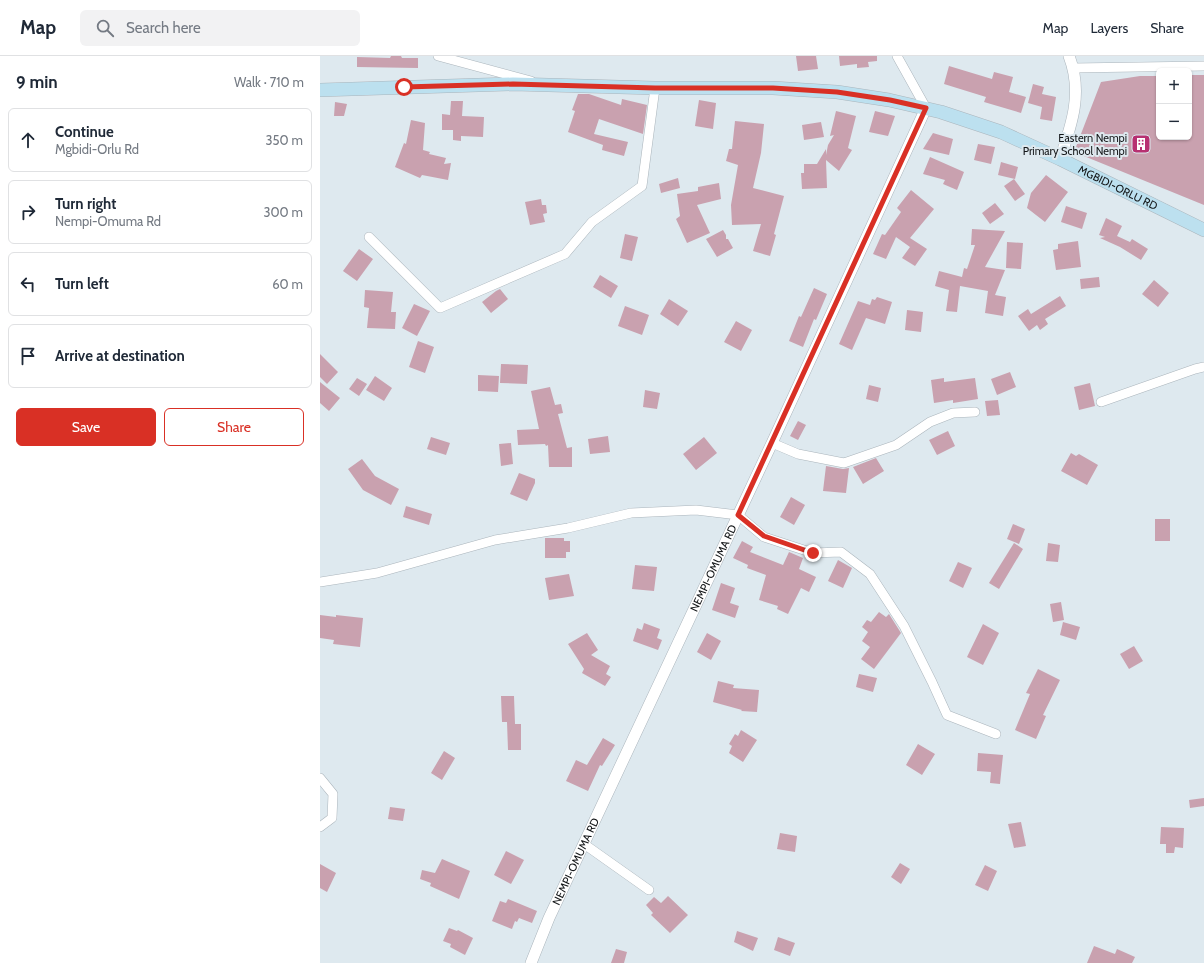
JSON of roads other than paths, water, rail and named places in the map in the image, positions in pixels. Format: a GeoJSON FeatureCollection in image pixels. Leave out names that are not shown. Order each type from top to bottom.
{"type":"FeatureCollection","features":[{"type":"Feature","properties":{"kind":"main road","name":"MGBIDI-ORLU RD"},"geometry":{"type":"LineString","coordinates":[[320,90],[513,84],[655,88],[773,88],[837,92],[890,100],[941,112],[1001,132],[1060,159],[1204,230]]}},
{"type":"Feature","properties":{"kind":"street"},"geometry":{"type":"LineString","coordinates":[[438,56],[452,58],[546,85]]}},
{"type":"Feature","properties":{"kind":"street"},"geometry":{"type":"LineString","coordinates":[[897,56],[926,108]]}},
{"type":"Feature","properties":{"kind":"street"},"geometry":{"type":"LineString","coordinates":[[1060,159],[1071,127],[1076,96],[1074,68],[1069,56]]}},
{"type":"Feature","properties":{"kind":"street"},"geometry":{"type":"LineString","coordinates":[[1074,68],[1204,66]]}},
{"type":"Feature","properties":{"kind":"street"},"geometry":{"type":"LineString","coordinates":[[369,236],[440,308],[564,254],[592,222],[642,186],[655,88]]}},
{"type":"Feature","properties":{"kind":"street","name":"NEMPI-OMUMA RD"},"geometry":{"type":"LineString","coordinates":[[531,963],[549,918],[772,443],[926,108]]}},
{"type":"Feature","properties":{"kind":"street"},"geometry":{"type":"LineString","coordinates":[[1101,402],[1204,367]]}},
{"type":"Feature","properties":{"kind":"street"},"geometry":{"type":"LineString","coordinates":[[772,443],[798,454],[844,462],[896,445],[930,422],[953,412],[975,412]]}},
{"type":"Feature","properties":{"kind":"street"},"geometry":{"type":"LineString","coordinates":[[320,582],[377,573],[495,540],[568,528],[631,513],[696,510],[738,515],[764,536],[813,553],[841,552],[870,574],[904,626],[948,715],[996,734]]}},
{"type":"Feature","properties":{"kind":"street"},"geometry":{"type":"LineString","coordinates":[[320,778],[333,794],[332,818],[320,827]]}},
{"type":"Feature","properties":{"kind":"street"},"geometry":{"type":"LineString","coordinates":[[584,844],[649,890]]}},
{"type":"Feature","properties":{"kind":"place","name":"Eastern Nempi Primary School Nempi"},"geometry":{"type":"Point","coordinates":[1141,144]}}]}
